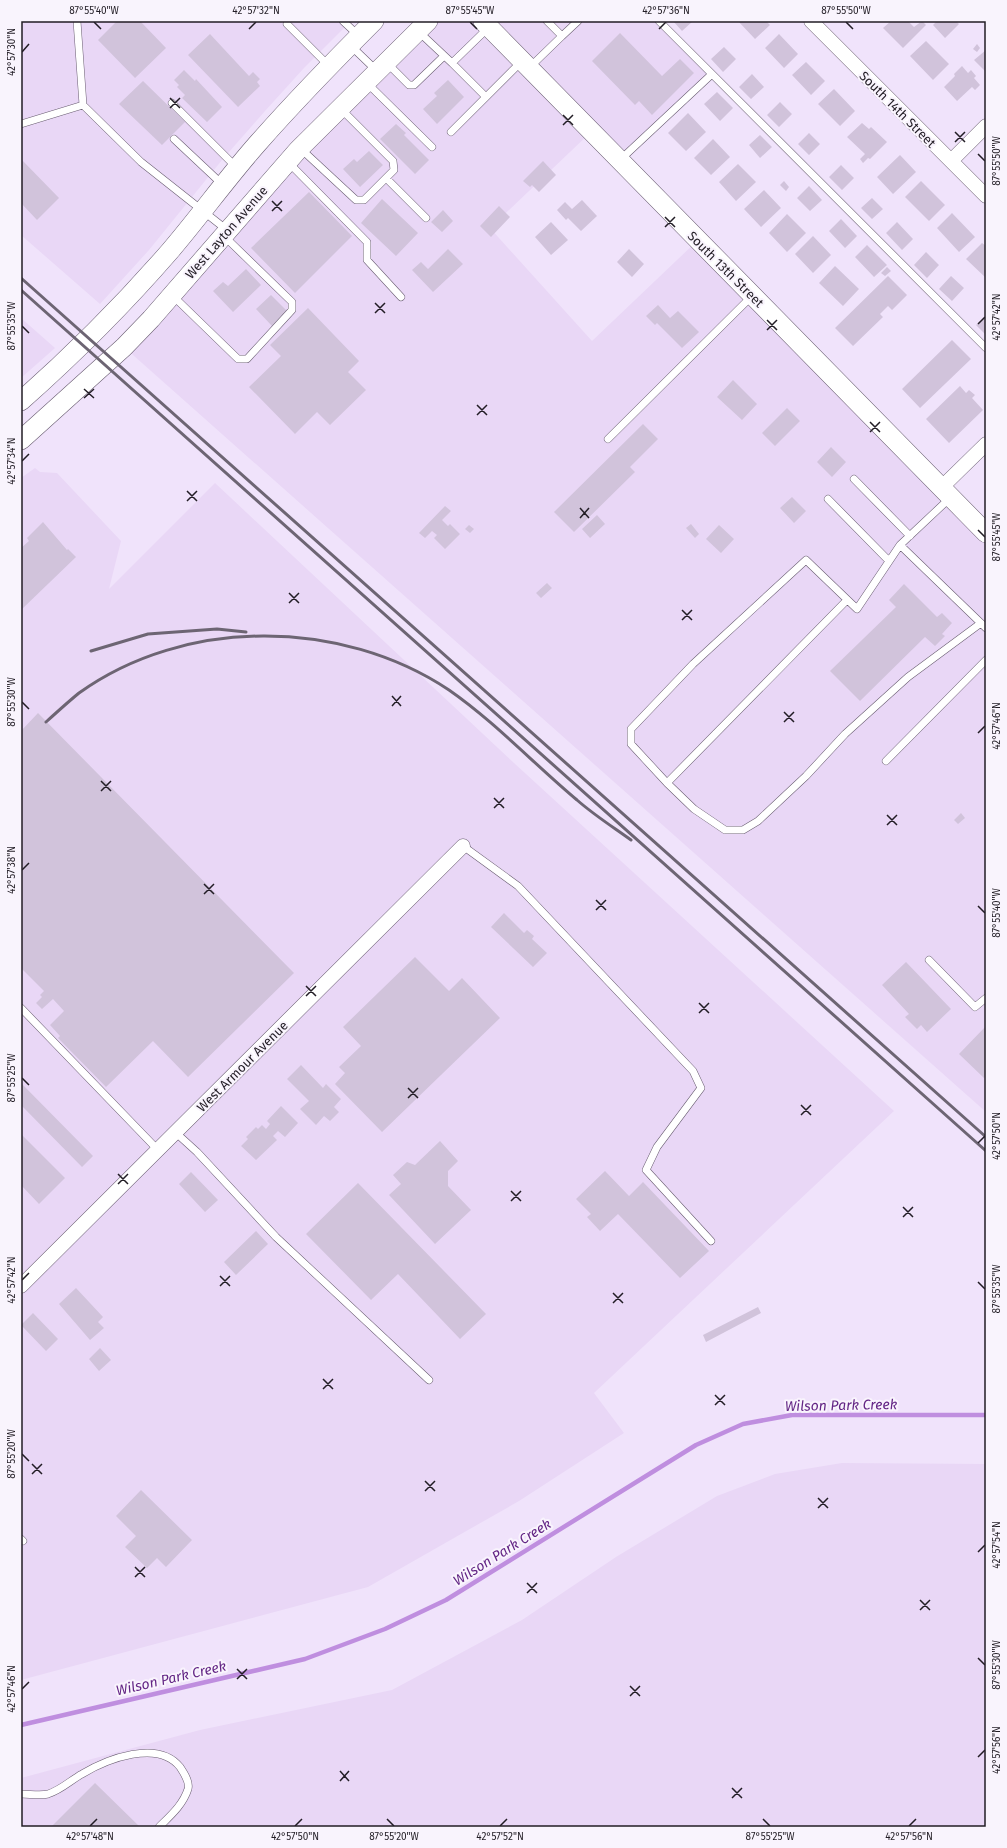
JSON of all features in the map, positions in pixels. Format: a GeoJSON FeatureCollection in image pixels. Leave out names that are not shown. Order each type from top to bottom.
{"type":"FeatureCollection","features":[{"type":"Feature","properties":{"kind":"main road"},"geometry":{"type":"LineString","coordinates":[[21,400],[55,371],[126,300],[171,250],[237,168],[276,123],[329,66],[374,21]]}},
{"type":"Feature","properties":{"kind":"main road","name":"South 13th Street"},"geometry":{"type":"LineString","coordinates":[[484,23],[986,533]]}},
{"type":"Feature","properties":{"kind":"main road","name":"West Layton Avenue"},"geometry":{"type":"LineString","coordinates":[[21,440],[124,347],[172,295],[294,155],[423,26]]}},
{"type":"Feature","properties":{"kind":"street","name":"South 14th Street"},"geometry":{"type":"LineString","coordinates":[[811,21],[986,196]]}},
{"type":"Feature","properties":{"kind":"street"},"geometry":{"type":"LineString","coordinates":[[951,161],[986,126]]}},
{"type":"Feature","properties":{"kind":"street"},"geometry":{"type":"LineString","coordinates":[[946,492],[986,444]]}},
{"type":"Feature","properties":{"kind":"street","name":"West Armour Avenue"},"geometry":{"type":"LineString","coordinates":[[21,1286],[463,846]]}},
{"type":"Feature","properties":{"kind":"lane"},"geometry":{"type":"LineString","coordinates":[[77,21],[83,105],[141,162],[203,210],[292,302],[292,310],[247,359],[238,359],[172,295]]}},
{"type":"Feature","properties":{"kind":"lane"},"geometry":{"type":"LineString","coordinates":[[344,21],[354,40],[432,147]]}},
{"type":"Feature","properties":{"kind":"lane"},"geometry":{"type":"LineString","coordinates":[[547,21],[562,36]]}},
{"type":"Feature","properties":{"kind":"lane"},"geometry":{"type":"LineString","coordinates":[[451,132],[486,97],[562,36],[578,21]]}},
{"type":"Feature","properties":{"kind":"lane"},"geometry":{"type":"LineString","coordinates":[[659,21],[986,348]]}},
{"type":"Feature","properties":{"kind":"lane"},"geometry":{"type":"LineString","coordinates":[[452,63],[484,23]]}},
{"type":"Feature","properties":{"kind":"lane"},"geometry":{"type":"LineString","coordinates":[[287,24],[329,66]]}},
{"type":"Feature","properties":{"kind":"lane"},"geometry":{"type":"LineString","coordinates":[[423,26],[444,56],[486,97]]}},
{"type":"Feature","properties":{"kind":"lane"},"geometry":{"type":"LineString","coordinates":[[377,72],[409,85],[414,85],[444,56]]}},
{"type":"Feature","properties":{"kind":"lane"},"geometry":{"type":"LineString","coordinates":[[619,161],[712,74]]}},
{"type":"Feature","properties":{"kind":"lane"},"geometry":{"type":"LineString","coordinates":[[172,103],[237,168]]}},
{"type":"Feature","properties":{"kind":"lane"},"geometry":{"type":"LineString","coordinates":[[21,124],[83,105]]}},
{"type":"Feature","properties":{"kind":"lane"},"geometry":{"type":"LineString","coordinates":[[294,155],[356,200],[364,200],[394,170],[393,161],[340,108]]}},
{"type":"Feature","properties":{"kind":"lane"},"geometry":{"type":"LineString","coordinates":[[174,139],[223,185]]}},
{"type":"Feature","properties":{"kind":"lane"},"geometry":{"type":"LineString","coordinates":[[294,155],[367,242],[367,260],[401,297]]}},
{"type":"Feature","properties":{"kind":"lane"},"geometry":{"type":"LineString","coordinates":[[386,178],[426,218]]}},
{"type":"Feature","properties":{"kind":"lane"},"geometry":{"type":"LineString","coordinates":[[608,439],[752,296]]}},
{"type":"Feature","properties":{"kind":"lane"},"geometry":{"type":"LineString","coordinates":[[854,479],[910,536]]}},
{"type":"Feature","properties":{"kind":"lane"},"geometry":{"type":"LineString","coordinates":[[900,545],[983,626],[908,677],[845,734],[806,776],[758,821],[743,830],[725,830],[694,809],[667,784],[632,744],[630,729],[693,664],[806,560],[857,609],[900,545],[910,536],[946,492]]}},
{"type":"Feature","properties":{"kind":"lane"},"geometry":{"type":"LineString","coordinates":[[828,500],[889,561]]}},
{"type":"Feature","properties":{"kind":"lane"},"geometry":{"type":"LineString","coordinates":[[667,784],[847,600]]}},
{"type":"Feature","properties":{"kind":"lane"},"geometry":{"type":"LineString","coordinates":[[886,761],[986,660]]}},
{"type":"Feature","properties":{"kind":"lane"},"geometry":{"type":"LineString","coordinates":[[463,846],[518,886],[693,1072],[701,1088],[657,1147],[646,1170],[712,1241]]}},
{"type":"Feature","properties":{"kind":"lane"},"geometry":{"type":"LineString","coordinates":[[929,960],[975,1007],[986,998]]}},
{"type":"Feature","properties":{"kind":"lane"},"geometry":{"type":"LineString","coordinates":[[21,1008],[158,1150]]}},
{"type":"Feature","properties":{"kind":"lane"},"geometry":{"type":"LineString","coordinates":[[176,1132],[197,1152],[276,1237],[429,1380]]}},
{"type":"Feature","properties":{"kind":"lane"},"geometry":{"type":"LineString","coordinates":[[21,1794],[48,1794],[63,1787],[81,1774],[112,1759],[144,1753],[162,1755],[175,1761],[183,1772],[189,1785],[185,1800],[159,1827]]}},
{"type":"Feature","properties":{"kind":"shaded area"},"geometry":{"type":"Polygon","coordinates":[[[21,21],[351,21],[304,68],[265,111],[222,160],[149,250],[100,304],[21,235],[21,21]]]}},
{"type":"Feature","properties":{"kind":"shaded area"},"geometry":{"type":"Polygon","coordinates":[[[428,21],[659,21],[712,74],[621,164],[591,132],[490,228],[592,341],[698,240],[986,533],[986,1112],[124,347],[428,21]]]}},
{"type":"Feature","properties":{"kind":"shaded area"},"geometry":{"type":"Polygon","coordinates":[[[21,318],[55,348],[21,378],[21,318]]]}},
{"type":"Feature","properties":{"kind":"shaded area"},"geometry":{"type":"Polygon","coordinates":[[[35,468],[40,472],[57,473],[121,541],[109,589],[215,483],[514,763],[894,1111],[594,1393],[624,1433],[519,1501],[368,1587],[21,1680],[21,478],[35,468]]]}},
{"type":"Feature","properties":{"kind":"shaded area"},"geometry":{"type":"Polygon","coordinates":[[[842,1463],[986,1464],[986,1827],[21,1827],[21,1778],[200,1730],[392,1690],[522,1620],[616,1557],[717,1496],[775,1474],[842,1463]]]}},
{"type":"Feature","properties":{"kind":"building"},"geometry":{"type":"Polygon","coordinates":[[[117,21],[140,21],[166,48],[135,78],[98,40],[117,21]]]}},
{"type":"Feature","properties":{"kind":"building"},"geometry":{"type":"Polygon","coordinates":[[[673,21],[693,21],[682,31],[673,21]]]}},
{"type":"Feature","properties":{"kind":"building"},"geometry":{"type":"Polygon","coordinates":[[[738,21],[766,21],[770,25],[755,39],[738,21]]]}},
{"type":"Feature","properties":{"kind":"building"},"geometry":{"type":"Polygon","coordinates":[[[891,21],[908,21],[914,27],[922,21],[926,25],[903,48],[883,28],[891,21]]]}},
{"type":"Feature","properties":{"kind":"building"},"geometry":{"type":"Polygon","coordinates":[[[937,21],[956,21],[959,24],[945,38],[933,25],[937,21]]]}},
{"type":"Feature","properties":{"kind":"building"},"geometry":{"type":"Polygon","coordinates":[[[620,33],[662,76],[680,59],[694,73],[652,115],[639,101],[635,105],[592,61],[620,33]]]}},
{"type":"Feature","properties":{"kind":"building"},"geometry":{"type":"Polygon","coordinates":[[[210,34],[249,76],[253,72],[260,79],[257,82],[260,86],[238,107],[188,55],[210,34]]]}},
{"type":"Feature","properties":{"kind":"building"},"geometry":{"type":"Polygon","coordinates":[[[779,34],[798,54],[784,68],[765,48],[779,34]]]}},
{"type":"Feature","properties":{"kind":"building"},"geometry":{"type":"Polygon","coordinates":[[[926,41],[949,64],[933,80],[910,56],[926,41]]]}},
{"type":"Feature","properties":{"kind":"building"},"geometry":{"type":"Polygon","coordinates":[[[977,44],[980,48],[977,52],[973,49],[977,44]]]}},
{"type":"Feature","properties":{"kind":"building"},"geometry":{"type":"Polygon","coordinates":[[[724,47],[736,59],[723,72],[711,59],[724,47]]]}},
{"type":"Feature","properties":{"kind":"building"},"geometry":{"type":"Polygon","coordinates":[[[986,50],[986,72],[974,60],[986,50]]]}},
{"type":"Feature","properties":{"kind":"building"},"geometry":{"type":"Polygon","coordinates":[[[806,62],[825,81],[811,95],[792,75],[806,62]]]}},
{"type":"Feature","properties":{"kind":"building"},"geometry":{"type":"Polygon","coordinates":[[[962,66],[968,73],[971,70],[976,76],[974,78],[980,85],[975,90],[972,87],[957,101],[944,87],[962,66]]]}},
{"type":"Feature","properties":{"kind":"building"},"geometry":{"type":"Polygon","coordinates":[[[184,70],[195,81],[196,79],[222,107],[207,122],[182,98],[185,95],[177,87],[179,85],[174,80],[184,70]]]}},
{"type":"Feature","properties":{"kind":"building"},"geometry":{"type":"Polygon","coordinates":[[[752,74],[764,87],[751,99],[739,87],[752,74]]]}},
{"type":"Feature","properties":{"kind":"building"},"geometry":{"type":"Polygon","coordinates":[[[448,80],[464,97],[437,124],[423,109],[437,96],[434,93],[448,80]]]}},
{"type":"Feature","properties":{"kind":"building"},"geometry":{"type":"Polygon","coordinates":[[[143,81],[185,122],[162,145],[119,104],[143,81]]]}},
{"type":"Feature","properties":{"kind":"building"},"geometry":{"type":"Polygon","coordinates":[[[834,89],[855,111],[840,126],[818,104],[834,89]]]}},
{"type":"Feature","properties":{"kind":"building"},"geometry":{"type":"Polygon","coordinates":[[[717,92],[733,108],[720,121],[704,104],[717,92]]]}},
{"type":"Feature","properties":{"kind":"building"},"geometry":{"type":"Polygon","coordinates":[[[780,102],[792,114],[779,127],[767,115],[780,102]]]}},
{"type":"Feature","properties":{"kind":"building"},"geometry":{"type":"Polygon","coordinates":[[[688,113],[706,132],[686,151],[668,133],[688,113]]]}},
{"type":"Feature","properties":{"kind":"building"},"geometry":{"type":"Polygon","coordinates":[[[862,123],[869,129],[871,127],[887,142],[870,159],[868,158],[863,163],[860,159],[865,154],[847,137],[862,123]]]}},
{"type":"Feature","properties":{"kind":"building"},"geometry":{"type":"Polygon","coordinates":[[[396,124],[406,133],[404,135],[429,160],[415,174],[380,139],[396,124]]]}},
{"type":"Feature","properties":{"kind":"building"},"geometry":{"type":"Polygon","coordinates":[[[809,133],[820,144],[809,155],[798,144],[809,133]]]}},
{"type":"Feature","properties":{"kind":"building"},"geometry":{"type":"Polygon","coordinates":[[[760,135],[772,147],[760,158],[749,145],[760,135]]]}},
{"type":"Feature","properties":{"kind":"building"},"geometry":{"type":"Polygon","coordinates":[[[713,139],[730,157],[711,175],[694,158],[713,139]]]}},
{"type":"Feature","properties":{"kind":"building"},"geometry":{"type":"Polygon","coordinates":[[[369,151],[383,165],[360,187],[343,169],[354,159],[357,162],[369,151]]]}},
{"type":"Feature","properties":{"kind":"building"},"geometry":{"type":"Polygon","coordinates":[[[900,155],[916,172],[893,194],[877,177],[900,155]]]}},
{"type":"Feature","properties":{"kind":"building"},"geometry":{"type":"Polygon","coordinates":[[[21,159],[59,198],[37,220],[21,203],[21,159]]]}},
{"type":"Feature","properties":{"kind":"building"},"geometry":{"type":"Polygon","coordinates":[[[543,161],[556,175],[539,192],[532,185],[530,187],[523,181],[543,161]]]}},
{"type":"Feature","properties":{"kind":"building"},"geometry":{"type":"Polygon","coordinates":[[[738,164],[756,182],[736,201],[719,182],[738,164]]]}},
{"type":"Feature","properties":{"kind":"building"},"geometry":{"type":"Polygon","coordinates":[[[841,165],[854,178],[842,190],[829,177],[841,165]]]}},
{"type":"Feature","properties":{"kind":"building"},"geometry":{"type":"Polygon","coordinates":[[[784,181],[789,187],[786,191],[780,185],[784,181]]]}},
{"type":"Feature","properties":{"kind":"building"},"geometry":{"type":"Polygon","coordinates":[[[921,181],[945,205],[929,221],[905,197],[921,181]]]}},
{"type":"Feature","properties":{"kind":"building"},"geometry":{"type":"Polygon","coordinates":[[[809,186],[822,200],[810,211],[797,198],[809,186]]]}},
{"type":"Feature","properties":{"kind":"building"},"geometry":{"type":"Polygon","coordinates":[[[764,190],[781,208],[761,227],[744,209],[764,190]]]}},
{"type":"Feature","properties":{"kind":"building"},"geometry":{"type":"Polygon","coordinates":[[[309,192],[352,236],[295,293],[251,248],[309,192]]]}},
{"type":"Feature","properties":{"kind":"building"},"geometry":{"type":"Polygon","coordinates":[[[872,198],[883,209],[872,219],[861,208],[872,198]]]}},
{"type":"Feature","properties":{"kind":"building"},"geometry":{"type":"Polygon","coordinates":[[[382,199],[418,233],[396,256],[361,223],[382,199]]]}},
{"type":"Feature","properties":{"kind":"building"},"geometry":{"type":"Polygon","coordinates":[[[582,200],[597,216],[581,231],[568,218],[566,220],[557,210],[565,202],[572,209],[582,200]]]}},
{"type":"Feature","properties":{"kind":"building"},"geometry":{"type":"Polygon","coordinates":[[[499,206],[510,217],[491,237],[480,226],[499,206]]]}},
{"type":"Feature","properties":{"kind":"building"},"geometry":{"type":"Polygon","coordinates":[[[443,210],[453,221],[442,232],[431,222],[443,210]]]}},
{"type":"Feature","properties":{"kind":"building"},"geometry":{"type":"Polygon","coordinates":[[[952,213],[975,237],[959,252],[937,228],[952,213]]]}},
{"type":"Feature","properties":{"kind":"building"},"geometry":{"type":"Polygon","coordinates":[[[787,214],[806,233],[787,252],[769,233],[787,214]]]}},
{"type":"Feature","properties":{"kind":"building"},"geometry":{"type":"Polygon","coordinates":[[[841,219],[857,236],[845,248],[829,231],[841,219]]]}},
{"type":"Feature","properties":{"kind":"building"},"geometry":{"type":"Polygon","coordinates":[[[551,222],[568,240],[551,255],[535,237],[551,222]]]}},
{"type":"Feature","properties":{"kind":"building"},"geometry":{"type":"Polygon","coordinates":[[[897,222],[913,239],[902,250],[886,233],[897,222]]]}},
{"type":"Feature","properties":{"kind":"building"},"geometry":{"type":"Polygon","coordinates":[[[813,236],[831,255],[813,273],[795,254],[813,236]]]}},
{"type":"Feature","properties":{"kind":"building"},"geometry":{"type":"Polygon","coordinates":[[[982,243],[986,246],[986,278],[966,259],[982,243]]]}},
{"type":"Feature","properties":{"kind":"building"},"geometry":{"type":"Polygon","coordinates":[[[867,245],[887,265],[874,277],[855,257],[867,245]]]}},
{"type":"Feature","properties":{"kind":"building"},"geometry":{"type":"Polygon","coordinates":[[[448,249],[463,264],[433,292],[412,270],[421,262],[428,269],[448,249]]]}},
{"type":"Feature","properties":{"kind":"building"},"geometry":{"type":"Polygon","coordinates":[[[629,249],[644,264],[632,277],[617,262],[629,249]]]}},
{"type":"Feature","properties":{"kind":"building"},"geometry":{"type":"Polygon","coordinates":[[[926,252],[939,265],[927,278],[914,265],[926,252]]]}},
{"type":"Feature","properties":{"kind":"building"},"geometry":{"type":"Polygon","coordinates":[[[835,266],[859,289],[843,306],[819,283],[835,266]]]}},
{"type":"Feature","properties":{"kind":"building"},"geometry":{"type":"Polygon","coordinates":[[[887,267],[891,271],[885,276],[881,273],[887,267]]]}},
{"type":"Feature","properties":{"kind":"building"},"geometry":{"type":"Polygon","coordinates":[[[246,269],[261,285],[233,312],[213,291],[223,282],[228,286],[246,269]]]}},
{"type":"Feature","properties":{"kind":"building"},"geometry":{"type":"Polygon","coordinates":[[[888,276],[907,295],[892,310],[888,306],[880,314],[883,317],[853,346],[835,328],[888,276]]]}},
{"type":"Feature","properties":{"kind":"building"},"geometry":{"type":"Polygon","coordinates":[[[951,276],[964,288],[952,301],[939,289],[951,276]]]}},
{"type":"Feature","properties":{"kind":"building"},"geometry":{"type":"Polygon","coordinates":[[[271,295],[287,311],[272,326],[256,309],[271,295]]]}},
{"type":"Feature","properties":{"kind":"building"},"geometry":{"type":"Polygon","coordinates":[[[658,305],[670,318],[678,311],[699,332],[682,348],[657,323],[655,325],[646,316],[658,305]]]}},
{"type":"Feature","properties":{"kind":"building"},"geometry":{"type":"Polygon","coordinates":[[[308,308],[359,361],[348,372],[366,390],[330,425],[317,412],[295,434],[249,387],[281,356],[270,345],[308,308]]]}},
{"type":"Feature","properties":{"kind":"building"},"geometry":{"type":"Polygon","coordinates":[[[986,316],[986,335],[976,325],[986,316]]]}},
{"type":"Feature","properties":{"kind":"building"},"geometry":{"type":"Polygon","coordinates":[[[952,340],[971,359],[920,408],[902,389],[952,340]]]}},
{"type":"Feature","properties":{"kind":"building"},"geometry":{"type":"Polygon","coordinates":[[[733,380],[757,404],[742,420],[717,397],[733,380]]]}},
{"type":"Feature","properties":{"kind":"building"},"geometry":{"type":"Polygon","coordinates":[[[960,386],[966,393],[969,390],[975,395],[972,398],[983,410],[949,443],[926,419],[960,386]]]}},
{"type":"Feature","properties":{"kind":"building"},"geometry":{"type":"Polygon","coordinates":[[[787,408],[800,421],[775,446],[762,433],[787,408]]]}},
{"type":"Feature","properties":{"kind":"building"},"geometry":{"type":"Polygon","coordinates":[[[643,424],[658,439],[630,467],[635,472],[574,532],[554,512],[643,424]]]}},
{"type":"Feature","properties":{"kind":"building"},"geometry":{"type":"Polygon","coordinates":[[[831,447],[846,462],[832,477],[817,462],[831,447]]]}},
{"type":"Feature","properties":{"kind":"building"},"geometry":{"type":"Polygon","coordinates":[[[792,497],[806,511],[794,523],[780,508],[792,497]]]}},
{"type":"Feature","properties":{"kind":"building"},"geometry":{"type":"Polygon","coordinates":[[[445,506],[451,511],[442,520],[448,526],[450,524],[460,534],[445,549],[434,538],[437,535],[432,531],[425,538],[419,533],[445,506]]]}},
{"type":"Feature","properties":{"kind":"building"},"geometry":{"type":"Polygon","coordinates":[[[597,515],[605,524],[590,538],[582,529],[597,515]]]}},
{"type":"Feature","properties":{"kind":"building"},"geometry":{"type":"Polygon","coordinates":[[[43,522],[67,550],[68,549],[76,557],[21,610],[21,548],[29,541],[27,538],[43,522]]]}},
{"type":"Feature","properties":{"kind":"building"},"geometry":{"type":"Polygon","coordinates":[[[691,524],[699,534],[695,538],[686,528],[691,524]]]}},
{"type":"Feature","properties":{"kind":"building"},"geometry":{"type":"Polygon","coordinates":[[[469,525],[474,529],[470,533],[465,529],[469,525]]]}},
{"type":"Feature","properties":{"kind":"building"},"geometry":{"type":"Polygon","coordinates":[[[719,525],[734,539],[721,553],[706,539],[719,525]]]}},
{"type":"Feature","properties":{"kind":"building"},"geometry":{"type":"Polygon","coordinates":[[[547,583],[552,588],[541,598],[536,593],[547,583]]]}},
{"type":"Feature","properties":{"kind":"building"},"geometry":{"type":"Polygon","coordinates":[[[904,584],[937,617],[942,613],[952,623],[942,634],[945,636],[935,646],[925,637],[860,701],[830,671],[896,607],[889,600],[904,584]]]}},
{"type":"Feature","properties":{"kind":"building"},"geometry":{"type":"Polygon","coordinates":[[[38,713],[294,973],[188,1077],[153,1041],[106,1087],[58,1038],[60,1036],[50,1025],[64,1011],[53,999],[42,1009],[36,1003],[42,997],[40,995],[44,991],[21,968],[21,731],[38,713]]]}},
{"type":"Feature","properties":{"kind":"building"},"geometry":{"type":"Polygon","coordinates":[[[961,813],[965,818],[958,824],[954,820],[961,813]]]}},
{"type":"Feature","properties":{"kind":"building"},"geometry":{"type":"Polygon","coordinates":[[[504,913],[524,933],[527,930],[534,936],[532,939],[547,953],[533,967],[491,927],[504,913]]]}},
{"type":"Feature","properties":{"kind":"building"},"geometry":{"type":"Polygon","coordinates":[[[415,957],[449,991],[462,978],[500,1018],[382,1132],[335,1084],[345,1073],[339,1067],[361,1046],[343,1027],[415,957]]]}},
{"type":"Feature","properties":{"kind":"building"},"geometry":{"type":"Polygon","coordinates":[[[906,962],[951,1009],[927,1032],[921,1025],[917,1029],[905,1017],[909,1014],[882,985],[906,962]]]}},
{"type":"Feature","properties":{"kind":"building"},"geometry":{"type":"Polygon","coordinates":[[[986,1026],[986,1076],[984,1078],[959,1054],[986,1026]]]}},
{"type":"Feature","properties":{"kind":"building"},"geometry":{"type":"Polygon","coordinates":[[[301,1065],[323,1088],[326,1084],[341,1099],[334,1107],[339,1112],[330,1121],[324,1116],[316,1125],[300,1109],[309,1101],[287,1079],[301,1065]]]}},
{"type":"Feature","properties":{"kind":"building"},"geometry":{"type":"Polygon","coordinates":[[[21,1083],[93,1156],[82,1167],[21,1105],[21,1083]]]}},
{"type":"Feature","properties":{"kind":"building"},"geometry":{"type":"Polygon","coordinates":[[[281,1106],[298,1123],[285,1137],[278,1131],[273,1136],[277,1140],[256,1160],[241,1146],[248,1139],[246,1137],[256,1127],[258,1129],[262,1125],[266,1129],[270,1124],[267,1121],[281,1106]]]}},
{"type":"Feature","properties":{"kind":"building"},"geometry":{"type":"Polygon","coordinates":[[[21,1134],[65,1178],[39,1204],[21,1185],[21,1134]]]}},
{"type":"Feature","properties":{"kind":"building"},"geometry":{"type":"Polygon","coordinates":[[[440,1141],[458,1161],[448,1171],[448,1186],[471,1210],[435,1244],[389,1195],[401,1184],[393,1175],[407,1162],[415,1165],[440,1141]]]}},
{"type":"Feature","properties":{"kind":"building"},"geometry":{"type":"Polygon","coordinates":[[[605,1171],[629,1196],[643,1182],[709,1251],[680,1278],[618,1214],[600,1231],[587,1217],[591,1214],[576,1199],[605,1171]]]}},
{"type":"Feature","properties":{"kind":"building"},"geometry":{"type":"Polygon","coordinates":[[[191,1172],[218,1200],[205,1212],[179,1184],[191,1172]]]}},
{"type":"Feature","properties":{"kind":"building"},"geometry":{"type":"Polygon","coordinates":[[[358,1183],[486,1314],[460,1339],[398,1274],[371,1300],[306,1234],[358,1183]]]}},
{"type":"Feature","properties":{"kind":"building"},"geometry":{"type":"Polygon","coordinates":[[[256,1231],[268,1244],[236,1275],[224,1262],[256,1231]]]}},
{"type":"Feature","properties":{"kind":"building"},"geometry":{"type":"Polygon","coordinates":[[[76,1288],[103,1317],[98,1322],[104,1328],[90,1340],[59,1304],[76,1288]]]}},
{"type":"Feature","properties":{"kind":"building"},"geometry":{"type":"Polygon","coordinates":[[[758,1307],[761,1313],[706,1342],[703,1335],[758,1307]]]}},
{"type":"Feature","properties":{"kind":"building"},"geometry":{"type":"Polygon","coordinates":[[[33,1313],[58,1339],[46,1351],[21,1325],[33,1313]]]}},
{"type":"Feature","properties":{"kind":"building"},"geometry":{"type":"Polygon","coordinates":[[[100,1348],[111,1360],[99,1371],[89,1359],[100,1348]]]}},
{"type":"Feature","properties":{"kind":"building"},"geometry":{"type":"Polygon","coordinates":[[[141,1490],[192,1540],[166,1567],[157,1558],[147,1568],[125,1547],[136,1536],[116,1516],[141,1490]]]}},
{"type":"Feature","properties":{"kind":"building"},"geometry":{"type":"Polygon","coordinates":[[[95,1783],[140,1827],[51,1827],[95,1783]]]}},
{"type":"Feature","properties":{"kind":"waterway","name":"Wilson Park Creek"},"geometry":{"type":"LineString","coordinates":[[21,1725],[305,1659],[385,1629],[446,1600],[696,1445],[743,1424],[792,1415],[986,1415]]}},
{"type":"Feature","properties":{"kind":"railway"},"geometry":{"type":"LineString","coordinates":[[21,278],[986,1137]]}},
{"type":"Feature","properties":{"kind":"railway"},"geometry":{"type":"LineString","coordinates":[[21,290],[986,1151]]}},
{"type":"Feature","properties":{"kind":"railway"},"geometry":{"type":"LineString","coordinates":[[91,651],[148,634],[217,629],[246,632]]}},
{"type":"Feature","properties":{"kind":"railway"},"geometry":{"type":"LineString","coordinates":[[46,722],[79,693],[121,668],[166,650],[214,640],[263,636],[312,639],[361,649],[406,666],[449,690],[498,729],[583,805],[631,840]]}}]}
